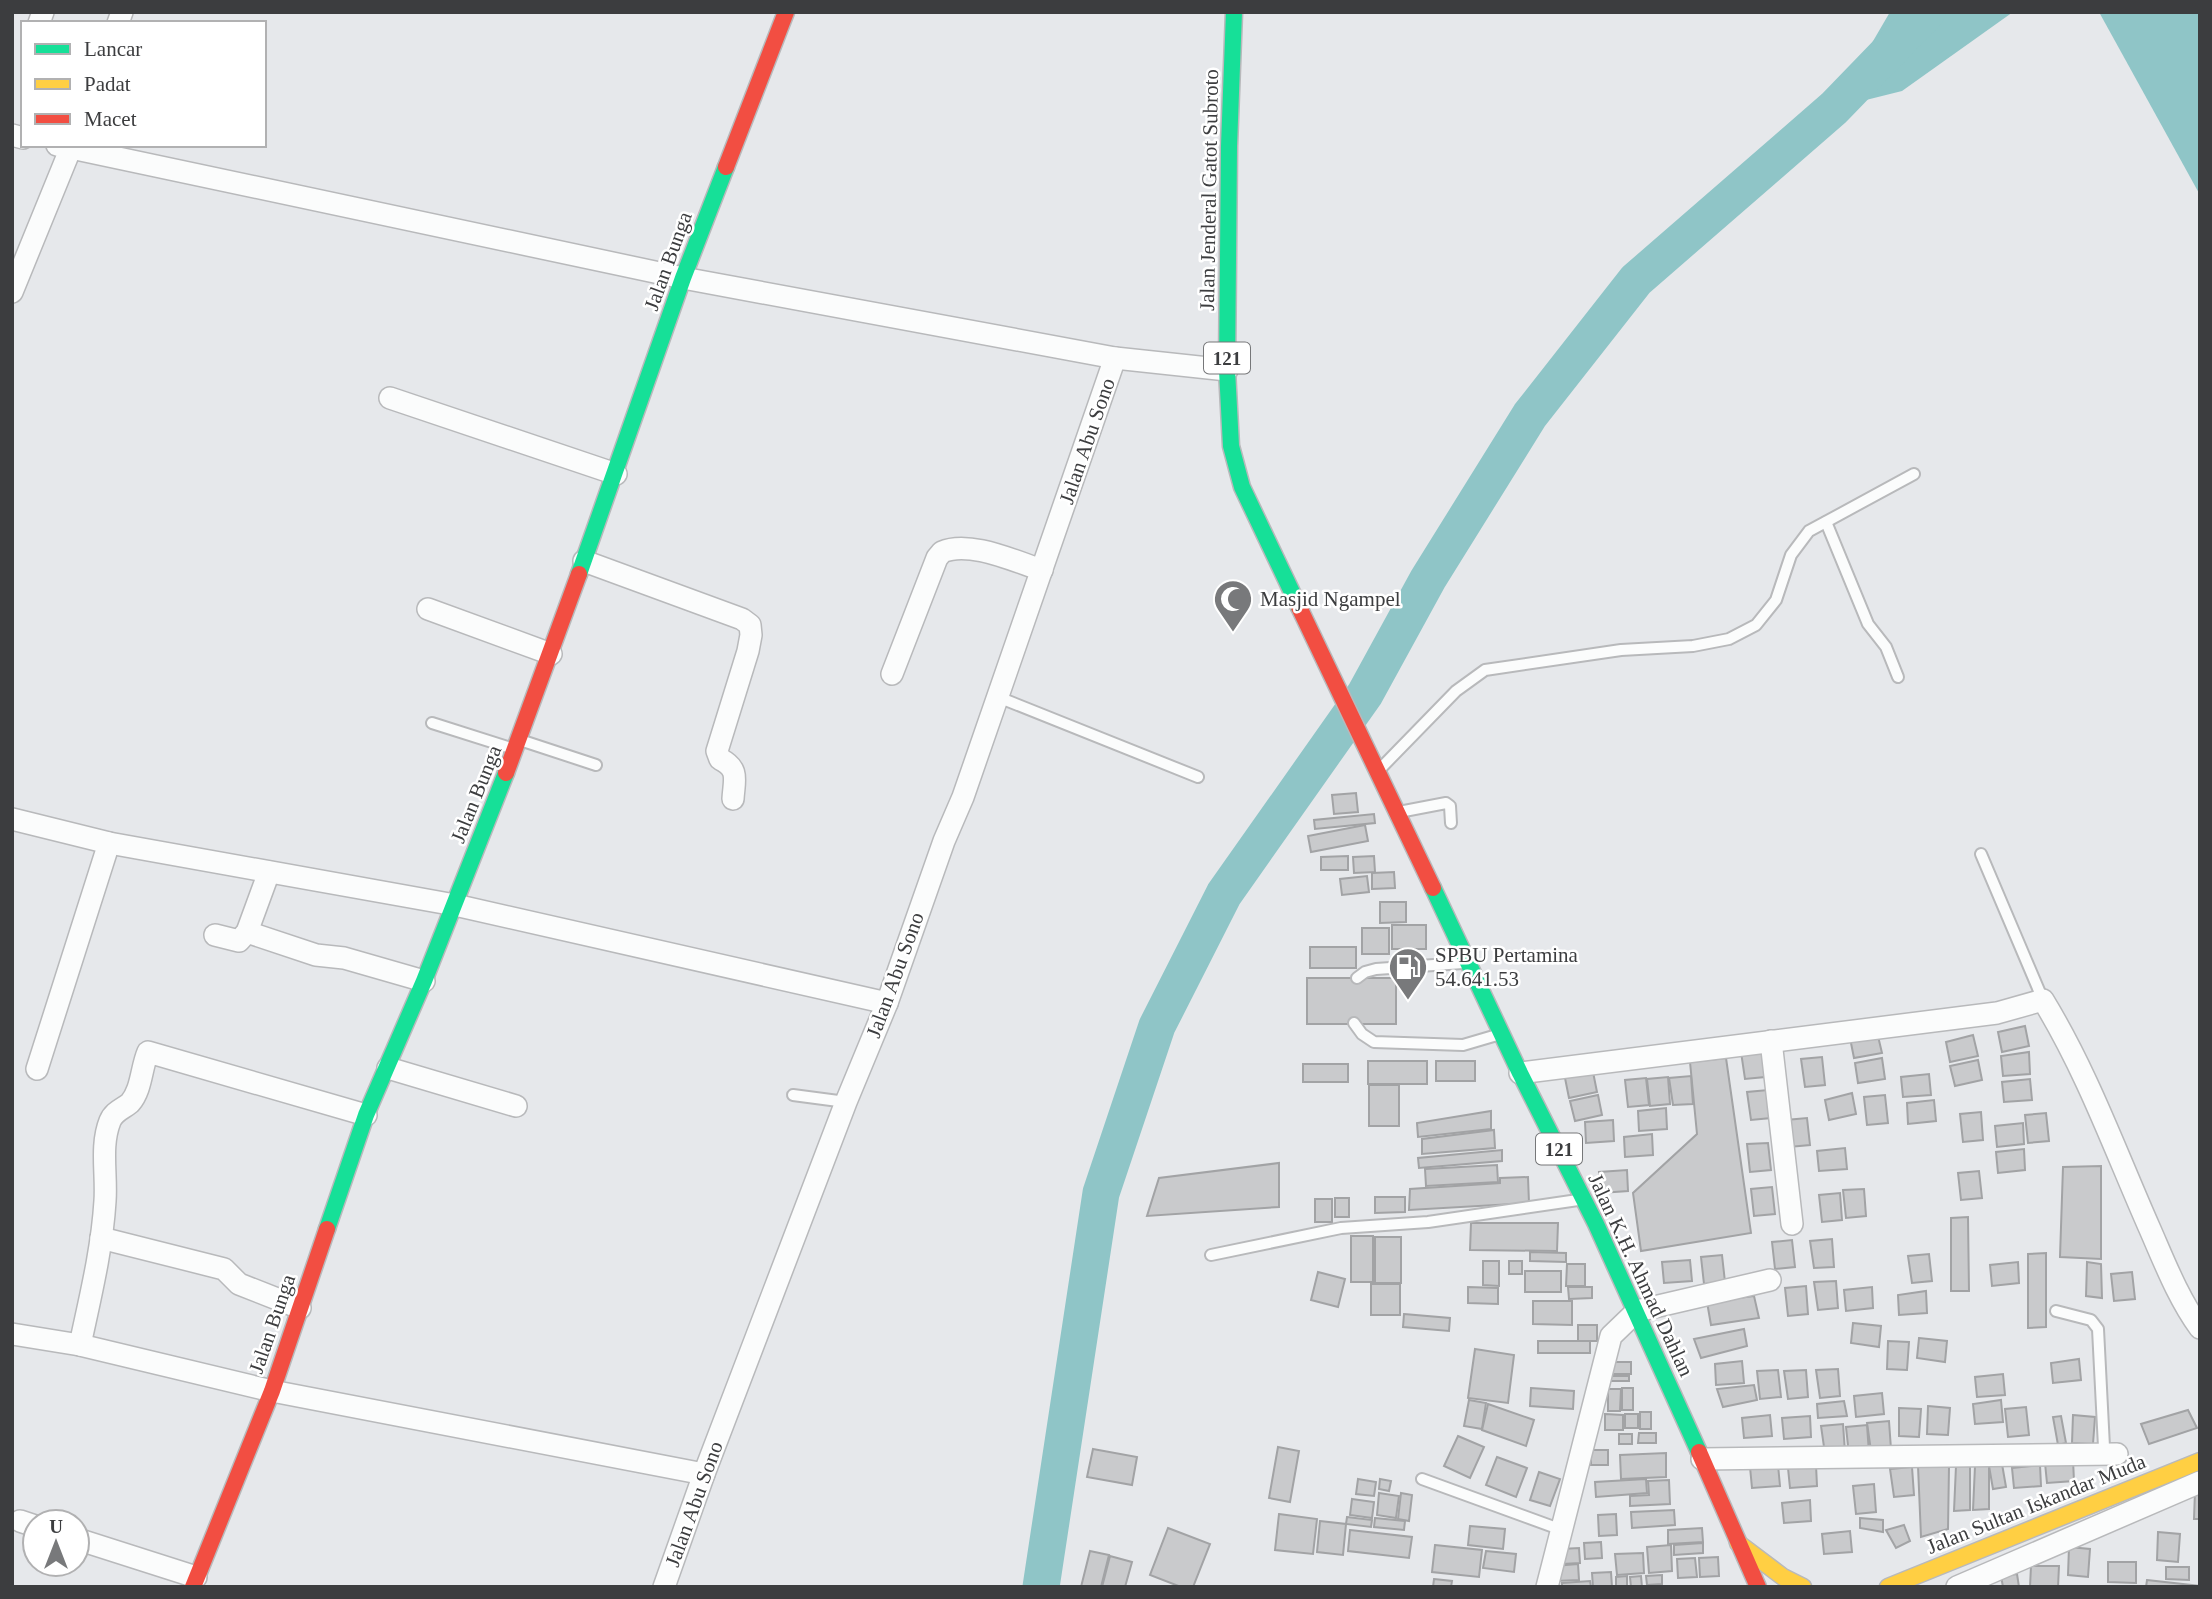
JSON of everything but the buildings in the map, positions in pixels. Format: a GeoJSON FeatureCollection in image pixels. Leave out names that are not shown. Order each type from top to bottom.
{"type":"FeatureCollection","features":[{"type":"Feature","properties":{"kind":"main road","name":"Jalan Bunga"},"geometry":{"type":"LineString","coordinates":[[195,1582],[272,1391],[366,1115],[424,981],[518,745],[616,474],[683,278],[786,12]]}},
{"type":"Feature","properties":{"kind":"main road","name":"Jalan Jenderal Gatot Subroto"},"geometry":{"type":"LineString","coordinates":[[1234,12],[1227,370],[1231,446],[1242,487],[1334,682]]}},
{"type":"Feature","properties":{"kind":"main road","name":"Jalan K.H. Ahmad Dahlan"},"geometry":{"type":"LineString","coordinates":[[1334,682],[1504,1033],[1520,1073],[1637,1311],[1758,1587]]}},
{"type":"Feature","properties":{"kind":"main road","name":"Jalan Sultan Iskandar Muda"},"geometry":{"type":"LineString","coordinates":[[1888,1587],[2200,1461]]}},
{"type":"Feature","properties":{"kind":"main road"},"geometry":{"type":"LineString","coordinates":[[1738,1543],[1783,1577],[1803,1587]]}},
{"type":"Feature","properties":{"kind":"street"},"geometry":{"type":"LineString","coordinates":[[12,292],[67,147]]}},
{"type":"Feature","properties":{"kind":"street"},"geometry":{"type":"LineString","coordinates":[[72,147],[683,278],[1115,358],[1227,370]]}},
{"type":"Feature","properties":{"kind":"street","name":"Jalan Abu Sono"},"geometry":{"type":"LineString","coordinates":[[664,1587],[704,1474],[846,1102],[887,1003],[998,697],[1115,358]]}},
{"type":"Feature","properties":{"kind":"street"},"geometry":{"type":"LineString","coordinates":[[390,398],[616,474]]}},
{"type":"Feature","properties":{"kind":"street"},"geometry":{"type":"LineString","coordinates":[[892,674],[937,558],[942,552],[961,548],[977,550],[1042,570]]}},
{"type":"Feature","properties":{"kind":"street"},"geometry":{"type":"LineString","coordinates":[[583,561],[743,619],[750,625],[748,651],[717,751],[720,759],[730,764],[734,770],[733,799]]}},
{"type":"Feature","properties":{"kind":"street"},"geometry":{"type":"LineString","coordinates":[[428,608],[551,654]]}},
{"type":"Feature","properties":{"kind":"street"},"geometry":{"type":"LineString","coordinates":[[12,819],[109,844],[455,905],[887,1003]]}},
{"type":"Feature","properties":{"kind":"street"},"geometry":{"type":"LineString","coordinates":[[37,1069],[109,844]]}},
{"type":"Feature","properties":{"kind":"street"},"geometry":{"type":"LineString","coordinates":[[215,935],[239,941],[247,932],[269,872]]}},
{"type":"Feature","properties":{"kind":"street"},"geometry":{"type":"LineString","coordinates":[[247,932],[316,955],[344,958],[424,981]]}},
{"type":"Feature","properties":{"kind":"street"},"geometry":{"type":"LineString","coordinates":[[1520,1073],[1997,1013],[2043,1000],[2074,1054],[2157,1244],[2189,1313],[2200,1328]]}},
{"type":"Feature","properties":{"kind":"street"},"geometry":{"type":"LineString","coordinates":[[1770,1041],[1793,1224]]}},
{"type":"Feature","properties":{"kind":"street"},"geometry":{"type":"LineString","coordinates":[[80,1345],[101,1238],[106,1199],[104,1165],[110,1121],[117,1110],[130,1102],[142,1078],[148,1052],[366,1115]]}},
{"type":"Feature","properties":{"kind":"street"},"geometry":{"type":"LineString","coordinates":[[388,1068],[516,1106]]}},
{"type":"Feature","properties":{"kind":"street"},"geometry":{"type":"LineString","coordinates":[[101,1238],[224,1269],[239,1284],[300,1308]]}},
{"type":"Feature","properties":{"kind":"street"},"geometry":{"type":"LineString","coordinates":[[1547,1587],[1611,1336],[1637,1311],[1770,1280]]}},
{"type":"Feature","properties":{"kind":"street"},"geometry":{"type":"LineString","coordinates":[[12,1335],[80,1345],[272,1391],[704,1474]]}},
{"type":"Feature","properties":{"kind":"street"},"geometry":{"type":"LineString","coordinates":[[1702,1459],[2109,1455]]}},
{"type":"Feature","properties":{"kind":"street"},"geometry":{"type":"LineString","coordinates":[[1957,1587],[1998,1578],[2200,1482]]}},
{"type":"Feature","properties":{"kind":"street"},"geometry":{"type":"LineString","coordinates":[[91,1544],[195,1582]]}},
{"type":"Feature","properties":{"kind":"lane"},"geometry":{"type":"LineString","coordinates":[[1373,765],[1456,691],[1485,670],[1621,650],[1693,646],[1729,639],[1756,625],[1776,600],[1791,555],[1809,531],[1914,474]]}},
{"type":"Feature","properties":{"kind":"lane"},"geometry":{"type":"LineString","coordinates":[[1826,522],[1868,624],[1886,648],[1898,677]]}},
{"type":"Feature","properties":{"kind":"lane"},"geometry":{"type":"LineString","coordinates":[[998,697],[1198,777]]}},
{"type":"Feature","properties":{"kind":"lane"},"geometry":{"type":"LineString","coordinates":[[432,723],[596,765]]}},
{"type":"Feature","properties":{"kind":"lane"},"geometry":{"type":"LineString","coordinates":[[1396,813],[1446,803],[1450,806],[1451,823]]}},
{"type":"Feature","properties":{"kind":"lane"},"geometry":{"type":"LineString","coordinates":[[1981,854],[2043,1000]]}},
{"type":"Feature","properties":{"kind":"lane"},"geometry":{"type":"LineString","coordinates":[[1357,978],[1376,969],[1418,968],[1469,962]]}},
{"type":"Feature","properties":{"kind":"lane"},"geometry":{"type":"LineString","coordinates":[[1354,1023],[1362,1034],[1374,1042],[1463,1045],[1504,1033]]}},
{"type":"Feature","properties":{"kind":"lane"},"geometry":{"type":"LineString","coordinates":[[793,1095],[846,1102]]}},
{"type":"Feature","properties":{"kind":"lane"},"geometry":{"type":"LineString","coordinates":[[1211,1255],[1340,1228],[1428,1222],[1584,1199]]}},
{"type":"Feature","properties":{"kind":"lane"},"geometry":{"type":"LineString","coordinates":[[2056,1311],[2091,1320],[2098,1329],[2104,1447],[2109,1455]]}},
{"type":"Feature","properties":{"kind":"lane"},"geometry":{"type":"LineString","coordinates":[[1422,1479],[1562,1530]]}},
{"type":"Feature","properties":{"kind":"water"},"geometry":{"type":"Polygon","coordinates":[[[1890,12],[2013,12],[1902,91],[1834,108],[1890,12]]]}},
{"type":"Feature","properties":{"kind":"water"},"geometry":{"type":"Polygon","coordinates":[[[2099,12],[2200,12],[2200,195],[2099,12]]]}},
{"type":"Feature","properties":{"kind":"waterway"},"geometry":{"type":"LineString","coordinates":[[1041,1587],[1101,1193],[1157,1026],[1224,894],[1365,694],[1428,579],[1530,415],[1636,280],[1834,108],[1927,12]]}},
{"type":"Feature","properties":{"kind":"traffic: fast"},"geometry":{"type":"LineString","coordinates":[[1234,12],[1229,146],[1227,370],[1231,446],[1242,487],[1299,607]]}},
{"type":"Feature","properties":{"kind":"traffic: fast"},"geometry":{"type":"LineString","coordinates":[[579,574],[683,278],[726,167]]}},
{"type":"Feature","properties":{"kind":"traffic: fast"},"geometry":{"type":"LineString","coordinates":[[327,1229],[366,1115],[424,981],[506,773]]}},
{"type":"Feature","properties":{"kind":"traffic: fast"},"geometry":{"type":"LineString","coordinates":[[1433,888],[1520,1073],[1596,1224],[1699,1452]]}},
{"type":"Feature","properties":{"kind":"traffic: slow"},"geometry":{"type":"LineString","coordinates":[[1888,1587],[2200,1461]]}},
{"type":"Feature","properties":{"kind":"traffic: slow"},"geometry":{"type":"LineString","coordinates":[[1738,1543],[1783,1577],[1803,1587]]}},
{"type":"Feature","properties":{"kind":"traffic: jam"},"geometry":{"type":"LineString","coordinates":[[726,167],[786,12]]}},
{"type":"Feature","properties":{"kind":"traffic: jam"},"geometry":{"type":"LineString","coordinates":[[506,773],[579,574]]}},
{"type":"Feature","properties":{"kind":"traffic: jam"},"geometry":{"type":"LineString","coordinates":[[1299,607],[1433,888]]}},
{"type":"Feature","properties":{"kind":"traffic: jam"},"geometry":{"type":"LineString","coordinates":[[193,1587],[272,1391],[327,1229]]}},
{"type":"Feature","properties":{"kind":"traffic: jam"},"geometry":{"type":"LineString","coordinates":[[1699,1452],[1758,1587]]}},
{"type":"Feature","properties":{"kind":"place","name":"Masjid Ngampel"},"geometry":{"type":"Point","coordinates":[1233,633]}},
{"type":"Feature","properties":{"kind":"place","name":"SPBU Pertamina 54.641.53"},"geometry":{"type":"Point","coordinates":[1408,1001]}}]}
